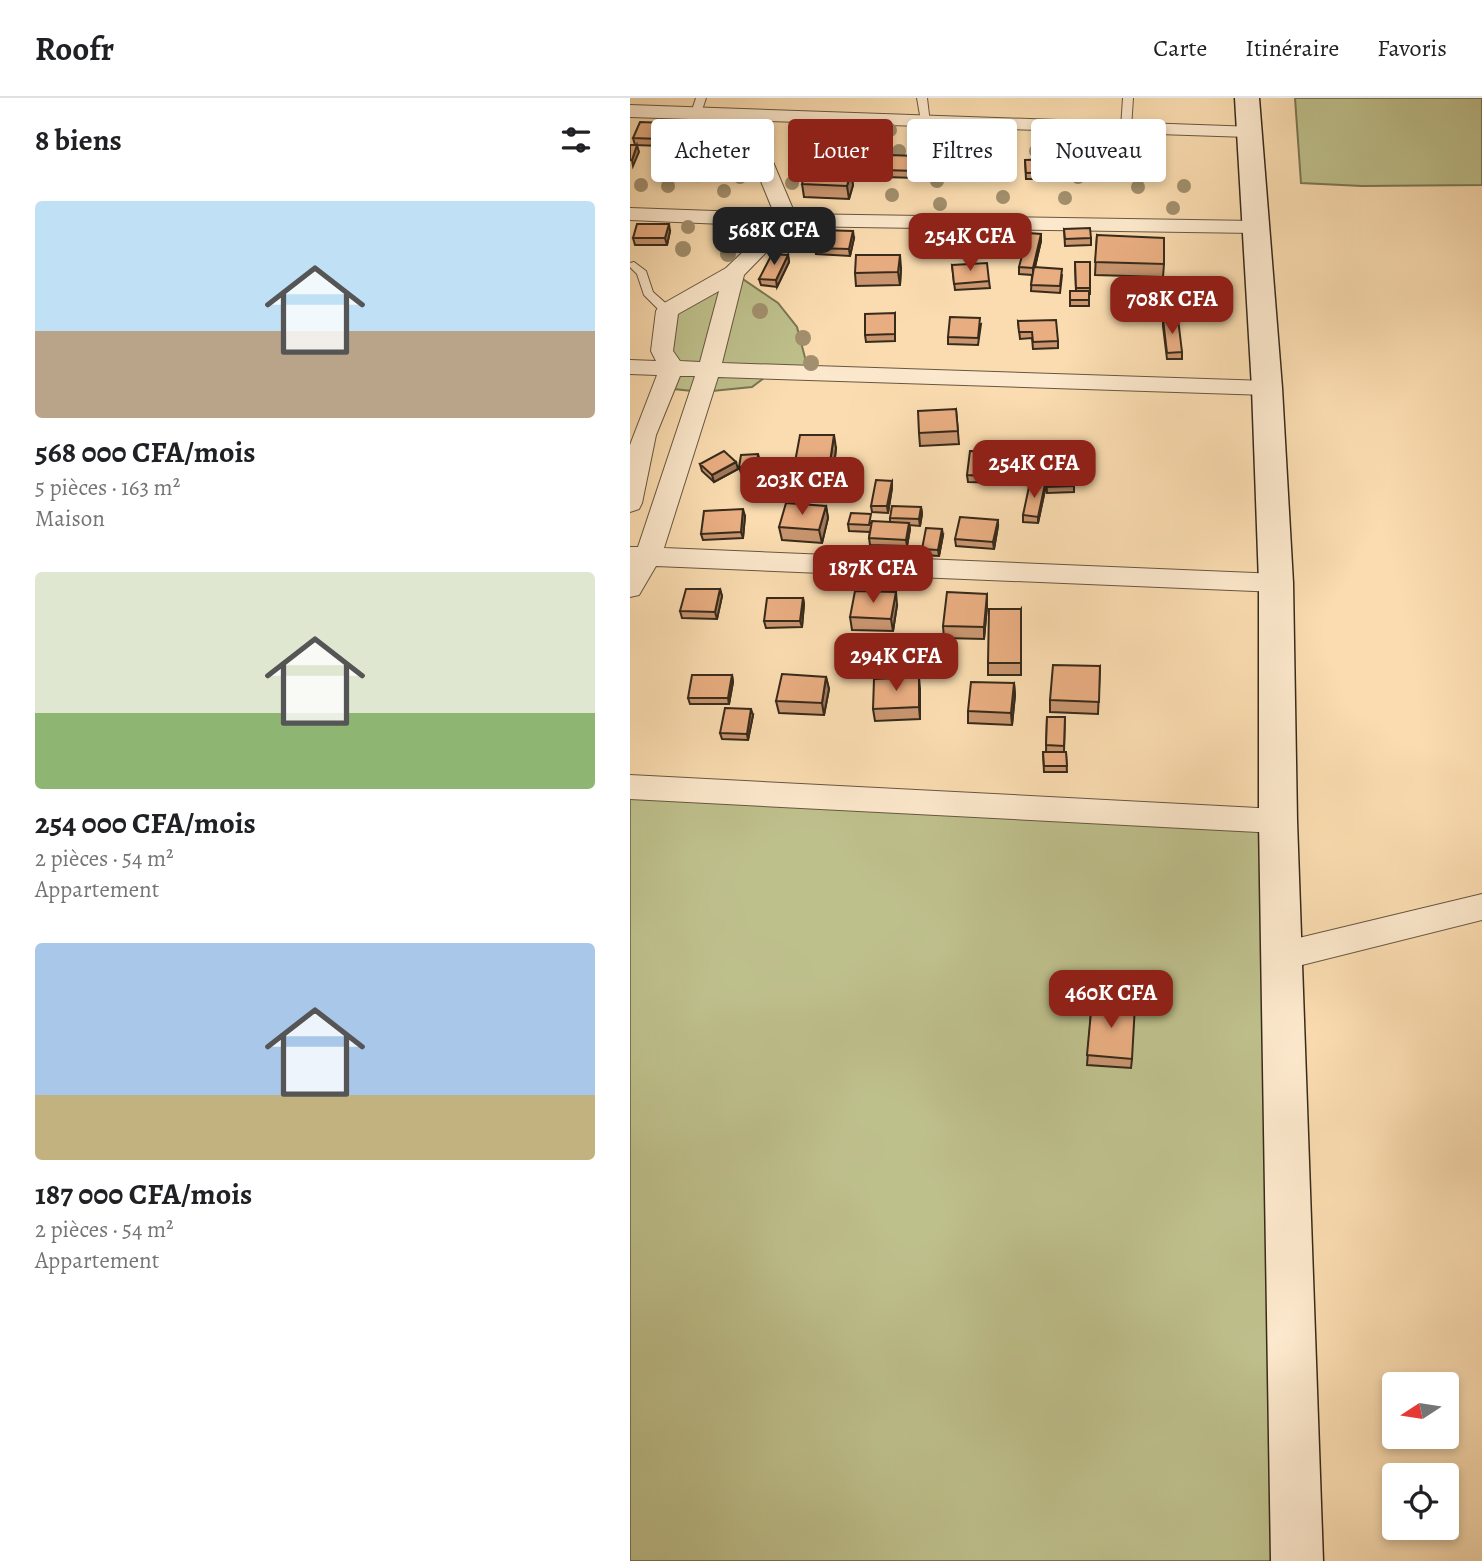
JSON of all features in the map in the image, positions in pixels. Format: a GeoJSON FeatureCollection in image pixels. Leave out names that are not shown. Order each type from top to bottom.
{"type":"FeatureCollection","features":[{"type":"Feature","properties":{"kind":"main road"},"geometry":{"type":"LineString","coordinates":[[1247,115],[1267,388],[1276,583],[1278,821],[1297,1561]]}},
{"type":"Feature","properties":{"kind":"street"},"geometry":{"type":"LineString","coordinates":[[630,111],[699,106],[759,114],[907,120]]}},
{"type":"Feature","properties":{"kind":"street"},"geometry":{"type":"LineString","coordinates":[[759,114],[763,162],[788,220]]}},
{"type":"Feature","properties":{"kind":"street"},"geometry":{"type":"LineString","coordinates":[[1166,124],[1247,115]]}},
{"type":"Feature","properties":{"kind":"street"},"geometry":{"type":"LineString","coordinates":[[630,214],[788,220],[1255,227]]}},
{"type":"Feature","properties":{"kind":"street"},"geometry":{"type":"LineString","coordinates":[[672,368],[662,351],[667,311],[734,273],[788,220]]}},
{"type":"Feature","properties":{"kind":"street"},"geometry":{"type":"LineString","coordinates":[[630,588],[639,557],[709,370],[734,273]]}},
{"type":"Feature","properties":{"kind":"street"},"geometry":{"type":"LineString","coordinates":[[630,367],[1267,388]]}},
{"type":"Feature","properties":{"kind":"street"},"geometry":{"type":"LineString","coordinates":[[630,503],[644,435],[672,368]]}},
{"type":"Feature","properties":{"kind":"street"},"geometry":{"type":"LineString","coordinates":[[639,557],[1276,583]]}},
{"type":"Feature","properties":{"kind":"street"},"geometry":{"type":"LineString","coordinates":[[630,787],[1278,821]]}},
{"type":"Feature","properties":{"kind":"street"},"geometry":{"type":"LineString","coordinates":[[1282,956],[1482,907]]}},
{"type":"Feature","properties":{"kind":"lane"},"geometry":{"type":"LineString","coordinates":[[922,98],[926,119]]}},
{"type":"Feature","properties":{"kind":"lane"},"geometry":{"type":"LineString","coordinates":[[1127,119],[1128,98]]}},
{"type":"Feature","properties":{"kind":"lane"},"geometry":{"type":"LineString","coordinates":[[634,265],[642,273],[648,293],[667,311]]}},
{"type":"Feature","properties":{"kind":"green space"},"geometry":{"type":"Polygon","coordinates":[[[1295,98],[1482,98],[1482,185],[1362,186],[1301,183],[1295,98]]]}},
{"type":"Feature","properties":{"kind":"green space"},"geometry":{"type":"Polygon","coordinates":[[[734,273],[778,303],[797,327],[809,373],[772,372],[752,387],[702,392],[664,388],[667,311],[734,273]]]}},
{"type":"Feature","properties":{"kind":"green space"},"geometry":{"type":"Polygon","coordinates":[[[630,787],[1278,821],[1297,1561],[630,1561],[630,787]]]}},
{"type":"Feature","properties":{"kind":"building"},"geometry":{"type":"Polygon","coordinates":[[[640,122],[651,122],[651,139],[633,138],[640,122]]]}},
{"type":"Feature","properties":{"kind":"building"},"geometry":{"type":"Polygon","coordinates":[[[630,145],[637,145],[632,160],[630,160],[630,145]]]}},
{"type":"Feature","properties":{"kind":"building"},"geometry":{"type":"Polygon","coordinates":[[[893,155],[907,156],[907,171],[893,170],[893,155]]]}},
{"type":"Feature","properties":{"kind":"building"},"geometry":{"type":"Polygon","coordinates":[[[1025,160],[1031,160],[1031,173],[1026,173],[1025,160]]]}},
{"type":"Feature","properties":{"kind":"building"},"geometry":{"type":"Polygon","coordinates":[[[803,182],[848,182],[847,186],[803,182]]]}},
{"type":"Feature","properties":{"kind":"building"},"geometry":{"type":"Polygon","coordinates":[[[637,224],[669,224],[665,238],[633,238],[637,224]]]}},
{"type":"Feature","properties":{"kind":"building"},"geometry":{"type":"Polygon","coordinates":[[[1090,228],[1091,238],[1065,239],[1064,229],[1090,228]]]}},
{"type":"Feature","properties":{"kind":"building"},"geometry":{"type":"Polygon","coordinates":[[[820,230],[853,231],[849,249],[815,248],[820,230]]]}},
{"type":"Feature","properties":{"kind":"building"},"geometry":{"type":"Polygon","coordinates":[[[1028,233],[1041,234],[1033,268],[1019,267],[1028,233]]]}},
{"type":"Feature","properties":{"kind":"building"},"geometry":{"type":"Polygon","coordinates":[[[1097,235],[1164,238],[1164,264],[1095,262],[1097,235]]]}},
{"type":"Feature","properties":{"kind":"building"},"geometry":{"type":"Polygon","coordinates":[[[772,254],[788,255],[776,280],[759,279],[772,254]]]}},
{"type":"Feature","properties":{"kind":"building"},"geometry":{"type":"Polygon","coordinates":[[[856,255],[900,255],[898,272],[855,273],[856,255]]]}},
{"type":"Feature","properties":{"kind":"building"},"geometry":{"type":"Polygon","coordinates":[[[1075,262],[1090,262],[1090,288],[1076,288],[1075,262]]]}},
{"type":"Feature","properties":{"kind":"building"},"geometry":{"type":"Polygon","coordinates":[[[987,263],[989,281],[954,284],[952,265],[987,263]]]}},
{"type":"Feature","properties":{"kind":"building"},"geometry":{"type":"Polygon","coordinates":[[[1034,267],[1062,269],[1060,286],[1031,285],[1034,267]]]}},
{"type":"Feature","properties":{"kind":"building"},"geometry":{"type":"Polygon","coordinates":[[[1070,291],[1089,291],[1089,300],[1070,300],[1070,291]]]}},
{"type":"Feature","properties":{"kind":"building"},"geometry":{"type":"Polygon","coordinates":[[[895,313],[895,334],[865,335],[865,314],[895,313]]]}},
{"type":"Feature","properties":{"kind":"building"},"geometry":{"type":"Polygon","coordinates":[[[950,317],[980,318],[978,338],[948,337],[950,317]]]}},
{"type":"Feature","properties":{"kind":"building"},"geometry":{"type":"Polygon","coordinates":[[[1163,319],[1178,319],[1182,352],[1167,353],[1163,319]]]}},
{"type":"Feature","properties":{"kind":"building"},"geometry":{"type":"Polygon","coordinates":[[[1056,320],[1058,341],[1033,342],[1032,332],[1019,332],[1018,321],[1056,320]]]}},
{"type":"Feature","properties":{"kind":"building"},"geometry":{"type":"Polygon","coordinates":[[[956,409],[958,431],[919,433],[918,411],[956,409]]]}},
{"type":"Feature","properties":{"kind":"building"},"geometry":{"type":"Polygon","coordinates":[[[800,435],[834,435],[830,462],[795,462],[800,435]]]}},
{"type":"Feature","properties":{"kind":"building"},"geometry":{"type":"Polygon","coordinates":[[[724,451],[736,462],[712,475],[700,464],[724,451]]]}},
{"type":"Feature","properties":{"kind":"building"},"geometry":{"type":"Polygon","coordinates":[[[970,451],[1004,452],[1001,477],[967,475],[970,451]]]}},
{"type":"Feature","properties":{"kind":"building"},"geometry":{"type":"Polygon","coordinates":[[[758,454],[757,466],[739,467],[741,455],[758,454]]]}},
{"type":"Feature","properties":{"kind":"building"},"geometry":{"type":"Polygon","coordinates":[[[1073,474],[1074,486],[1047,487],[1046,475],[1073,474]]]}},
{"type":"Feature","properties":{"kind":"building"},"geometry":{"type":"Polygon","coordinates":[[[876,480],[892,481],[887,506],[871,506],[876,480]]]}},
{"type":"Feature","properties":{"kind":"building"},"geometry":{"type":"Polygon","coordinates":[[[1030,482],[1045,484],[1038,517],[1023,515],[1030,482]]]}},
{"type":"Feature","properties":{"kind":"building"},"geometry":{"type":"Polygon","coordinates":[[[786,503],[826,506],[819,530],[779,527],[786,503]]]}},
{"type":"Feature","properties":{"kind":"building"},"geometry":{"type":"Polygon","coordinates":[[[892,506],[921,507],[919,519],[890,518],[892,506]]]}},
{"type":"Feature","properties":{"kind":"building"},"geometry":{"type":"Polygon","coordinates":[[[743,509],[741,532],[701,534],[704,511],[743,509]]]}},
{"type":"Feature","properties":{"kind":"building"},"geometry":{"type":"Polygon","coordinates":[[[851,513],[871,514],[869,525],[848,524],[851,513]]]}},
{"type":"Feature","properties":{"kind":"building"},"geometry":{"type":"Polygon","coordinates":[[[960,517],[998,520],[993,542],[955,539],[960,517]]]}},
{"type":"Feature","properties":{"kind":"building"},"geometry":{"type":"Polygon","coordinates":[[[872,521],[909,523],[906,540],[869,538],[872,521]]]}},
{"type":"Feature","properties":{"kind":"building"},"geometry":{"type":"Polygon","coordinates":[[[926,528],[942,529],[938,550],[922,549],[926,528]]]}},
{"type":"Feature","properties":{"kind":"building"},"geometry":{"type":"Polygon","coordinates":[[[686,589],[720,589],[715,612],[680,611],[686,589]]]}},
{"type":"Feature","properties":{"kind":"building"},"geometry":{"type":"Polygon","coordinates":[[[855,591],[896,592],[891,619],[850,617],[855,591]]]}},
{"type":"Feature","properties":{"kind":"building"},"geometry":{"type":"Polygon","coordinates":[[[947,592],[987,594],[984,627],[943,626],[947,592]]]}},
{"type":"Feature","properties":{"kind":"building"},"geometry":{"type":"Polygon","coordinates":[[[767,598],[803,598],[800,621],[764,621],[767,598]]]}},
{"type":"Feature","properties":{"kind":"building"},"geometry":{"type":"Polygon","coordinates":[[[989,609],[1021,609],[1021,663],[988,663],[989,609]]]}},
{"type":"Feature","properties":{"kind":"building"},"geometry":{"type":"Polygon","coordinates":[[[1053,665],[1100,666],[1099,702],[1050,700],[1053,665]]]}},
{"type":"Feature","properties":{"kind":"building"},"geometry":{"type":"Polygon","coordinates":[[[782,674],[826,677],[822,703],[776,701],[782,674]]]}},
{"type":"Feature","properties":{"kind":"building"},"geometry":{"type":"Polygon","coordinates":[[[692,675],[732,675],[728,698],[688,698],[692,675]]]}},
{"type":"Feature","properties":{"kind":"building"},"geometry":{"type":"Polygon","coordinates":[[[919,677],[919,707],[873,709],[874,679],[919,677]]]}},
{"type":"Feature","properties":{"kind":"building"},"geometry":{"type":"Polygon","coordinates":[[[971,682],[1014,683],[1011,713],[968,711],[971,682]]]}},
{"type":"Feature","properties":{"kind":"building"},"geometry":{"type":"Polygon","coordinates":[[[725,708],[751,709],[747,734],[720,733],[725,708]]]}},
{"type":"Feature","properties":{"kind":"building"},"geometry":{"type":"Polygon","coordinates":[[[1047,717],[1065,717],[1064,746],[1046,745],[1047,717]]]}},
{"type":"Feature","properties":{"kind":"building"},"geometry":{"type":"Polygon","coordinates":[[[1043,752],[1066,752],[1067,766],[1044,766],[1043,752]]]}},
{"type":"Feature","properties":{"kind":"building"},"geometry":{"type":"Polygon","coordinates":[[[1092,1001],[1135,1005],[1132,1059],[1087,1055],[1092,1001]]]}}]}
